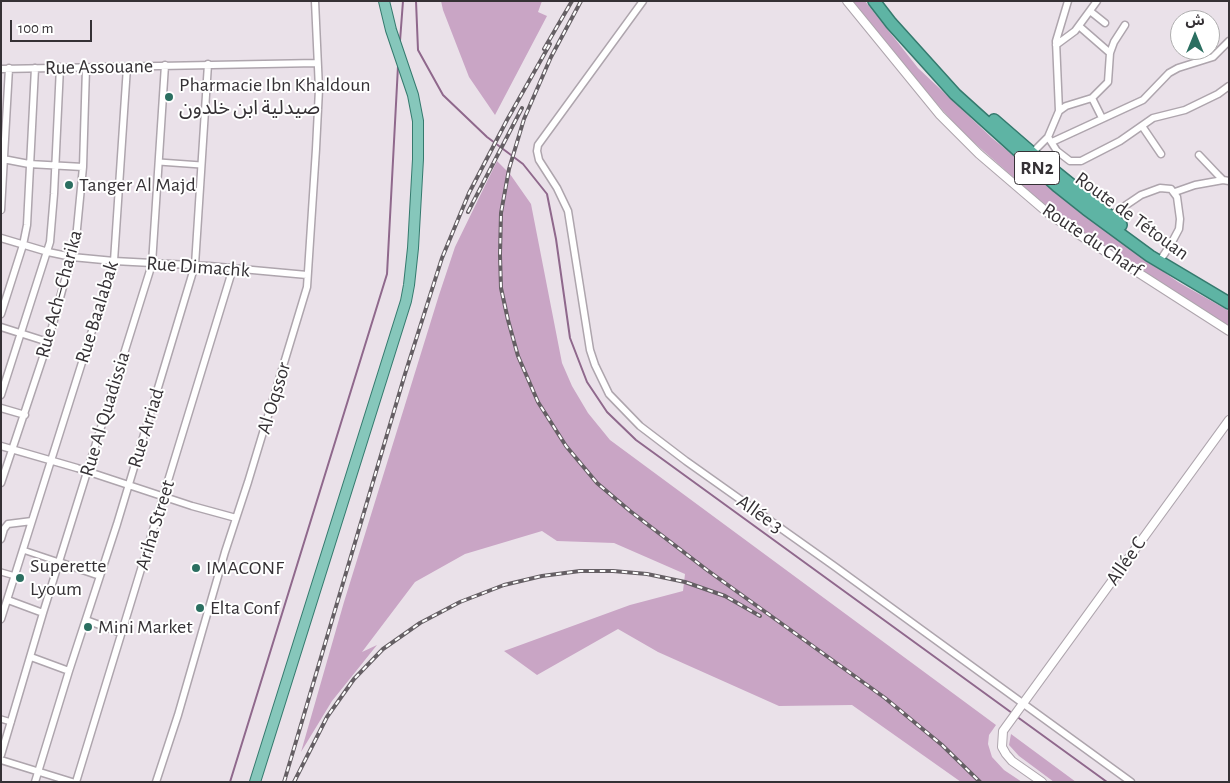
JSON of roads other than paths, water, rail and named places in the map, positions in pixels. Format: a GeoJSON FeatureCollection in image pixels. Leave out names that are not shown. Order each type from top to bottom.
{"type":"FeatureCollection","features":[{"type":"Feature","properties":{"kind":"highway","name":"Route de Tétouan"},"geometry":{"type":"LineString","coordinates":[[874,1],[891,23],[955,94],[1051,180],[1086,209],[1150,256],[1229,303]]}},
{"type":"Feature","properties":{"kind":"highway","name":"Route de Tétouan"},"geometry":{"type":"LineString","coordinates":[[883,1],[903,28],[955,86],[1032,153],[1163,256],[1229,295]]}},
{"type":"Feature","properties":{"kind":"main road"},"geometry":{"type":"LineString","coordinates":[[255,782],[406,301],[413,248],[418,160],[418,121],[413,95],[391,30],[384,1]]}},
{"type":"Feature","properties":{"kind":"street","name":"Al Oqssor"},"geometry":{"type":"LineString","coordinates":[[156,782],[178,715],[219,569],[302,309],[307,287],[319,89],[315,1]]}},
{"type":"Feature","properties":{"kind":"street","name":"Allée 3"},"geometry":{"type":"LineString","coordinates":[[643,1],[538,145],[536,152],[568,211],[590,350],[609,394],[640,426],[694,467],[1131,782]]}},
{"type":"Feature","properties":{"kind":"street","name":"Route du Charf"},"geometry":{"type":"LineString","coordinates":[[847,1],[940,115],[998,172],[1049,214],[1078,234],[1229,331]]}},
{"type":"Feature","properties":{"kind":"street"},"geometry":{"type":"LineString","coordinates":[[1068,1],[1059,27],[1056,45],[1059,111],[1050,140],[1057,151],[1070,161],[1078,162],[1090,158],[1120,141],[1153,118],[1185,110],[1218,94],[1229,86]]}},
{"type":"Feature","properties":{"kind":"street"},"geometry":{"type":"LineString","coordinates":[[1056,45],[1075,31],[1097,1]]}},
{"type":"Feature","properties":{"kind":"street"},"geometry":{"type":"LineString","coordinates":[[1090,11],[1105,23]]}},
{"type":"Feature","properties":{"kind":"street"},"geometry":{"type":"LineString","coordinates":[[1079,26],[1110,53]]}},
{"type":"Feature","properties":{"kind":"street"},"geometry":{"type":"LineString","coordinates":[[1059,111],[1066,106],[1092,98],[1108,82],[1110,53],[1114,42],[1125,26]]}},
{"type":"Feature","properties":{"kind":"street"},"geometry":{"type":"LineString","coordinates":[[1032,153],[1050,140],[1143,100],[1165,75],[1213,57],[1229,40]]}},
{"type":"Feature","properties":{"kind":"street","name":"Rue Assouane"},"geometry":{"type":"LineString","coordinates":[[5,69],[317,63]]}},
{"type":"Feature","properties":{"kind":"street","name":"Rue Arriad"},"geometry":{"type":"LineString","coordinates":[[35,782],[195,265],[208,64]]}},
{"type":"Feature","properties":{"kind":"street","name":"Rue Al Quadissia"},"geometry":{"type":"LineString","coordinates":[[1,755],[43,613],[152,264],[165,65]]}},
{"type":"Feature","properties":{"kind":"street"},"geometry":{"type":"LineString","coordinates":[[1,395],[48,252],[56,165],[60,67]]}},
{"type":"Feature","properties":{"kind":"street","name":"Rue Baalabak"},"geometry":{"type":"LineString","coordinates":[[1,619],[114,261],[127,67]]}},
{"type":"Feature","properties":{"kind":"street"},"geometry":{"type":"LineString","coordinates":[[1,314],[23,245],[27,225],[35,68]]}},
{"type":"Feature","properties":{"kind":"street","name":"Rue Ach–Charika"},"geometry":{"type":"LineString","coordinates":[[1,483],[48,342],[76,239],[83,167],[86,68]]}},
{"type":"Feature","properties":{"kind":"street"},"geometry":{"type":"LineString","coordinates":[[1,210],[5,69]]}},
{"type":"Feature","properties":{"kind":"street"},"geometry":{"type":"LineString","coordinates":[[1092,98],[1102,118]]}},
{"type":"Feature","properties":{"kind":"street"},"geometry":{"type":"LineString","coordinates":[[1142,126],[1161,154]]}},
{"type":"Feature","properties":{"kind":"street"},"geometry":{"type":"LineString","coordinates":[[1199,155],[1210,169],[1226,180]]}},
{"type":"Feature","properties":{"kind":"street"},"geometry":{"type":"LineString","coordinates":[[3,159],[29,164],[83,167]]}},
{"type":"Feature","properties":{"kind":"street"},"geometry":{"type":"LineString","coordinates":[[159,162],[201,165]]}},
{"type":"Feature","properties":{"kind":"street"},"geometry":{"type":"LineString","coordinates":[[1175,192],[1195,185],[1226,180]]}},
{"type":"Feature","properties":{"kind":"street"},"geometry":{"type":"LineString","coordinates":[[1110,216],[1147,192],[1165,187],[1175,192],[1180,211],[1179,229],[1163,256]]}},
{"type":"Feature","properties":{"kind":"street","name":"Rue Dimachk"},"geometry":{"type":"LineString","coordinates":[[1,238],[72,257],[307,275]]}},
{"type":"Feature","properties":{"kind":"street","name":"Ariha Street"},"geometry":{"type":"LineString","coordinates":[[74,782],[164,497],[233,268]]}},
{"type":"Feature","properties":{"kind":"street"},"geometry":{"type":"LineString","coordinates":[[1,326],[48,342]]}},
{"type":"Feature","properties":{"kind":"street"},"geometry":{"type":"LineString","coordinates":[[1,408],[24,415]]}},
{"type":"Feature","properties":{"kind":"street","name":"Allée C"},"geometry":{"type":"LineString","coordinates":[[1042,782],[1012,761],[1006,754],[1002,747],[1003,731],[1229,420]]}},
{"type":"Feature","properties":{"kind":"street"},"geometry":{"type":"LineString","coordinates":[[1,446],[236,518]]}},
{"type":"Feature","properties":{"kind":"street"},"geometry":{"type":"LineString","coordinates":[[1,539],[4,529],[8,524],[32,521]]}},
{"type":"Feature","properties":{"kind":"street"},"geometry":{"type":"LineString","coordinates":[[23,550],[100,576]]}},
{"type":"Feature","properties":{"kind":"street"},"geometry":{"type":"LineString","coordinates":[[1,572],[15,576]]}},
{"type":"Feature","properties":{"kind":"street"},"geometry":{"type":"LineString","coordinates":[[8,600],[43,613]]}},
{"type":"Feature","properties":{"kind":"street"},"geometry":{"type":"LineString","coordinates":[[86,620],[121,633]]}},
{"type":"Feature","properties":{"kind":"street"},"geometry":{"type":"LineString","coordinates":[[31,657],[69,670]]}},
{"type":"Feature","properties":{"kind":"street"},"geometry":{"type":"LineString","coordinates":[[1,718],[11,722]]}},
{"type":"Feature","properties":{"kind":"street"},"geometry":{"type":"LineString","coordinates":[[1,760],[74,782]]}},
{"type":"Feature","properties":{"kind":"waterway"},"geometry":{"type":"LineString","coordinates":[[400,41],[403,1]]}},
{"type":"Feature","properties":{"kind":"waterway"},"geometry":{"type":"LineString","coordinates":[[416,1],[418,50],[443,95],[487,137],[523,164],[547,194],[556,239],[570,338],[587,382],[607,412],[636,440],[1012,713]]}},
{"type":"Feature","properties":{"kind":"waterway"},"geometry":{"type":"LineString","coordinates":[[230,782],[387,274],[398,66]]}},
{"type":"Feature","properties":{"kind":"waterway"},"geometry":{"type":"LineString","coordinates":[[1016,716],[1107,782]]}},
{"type":"Feature","properties":{"kind":"railway"},"geometry":{"type":"LineString","coordinates":[[544,49],[572,1]]}},
{"type":"Feature","properties":{"kind":"railway"},"geometry":{"type":"LineString","coordinates":[[581,1],[551,57],[524,119],[509,169],[501,213],[501,288],[518,356],[538,402],[566,446],[597,483],[707,570],[885,698],[942,745],[980,782]]}},
{"type":"Feature","properties":{"kind":"railway"},"geometry":{"type":"LineString","coordinates":[[284,782],[405,374],[442,258],[469,193],[550,44]]}},
{"type":"Feature","properties":{"kind":"railway"},"geometry":{"type":"LineString","coordinates":[[468,212],[522,108]]}},
{"type":"Feature","properties":{"kind":"railway"},"geometry":{"type":"LineString","coordinates":[[294,782],[327,717],[354,679],[383,649],[420,623],[460,602],[504,585],[542,576],[580,571],[647,574],[685,582],[725,596],[760,616]]}},
{"type":"Feature","properties":{"kind":"place","name":"Pharmacie Ibn Khaldoun صيدلية ابن خلدون"},"geometry":{"type":"Point","coordinates":[169,97]}},
{"type":"Feature","properties":{"kind":"place","name":"Tanger Al Majd"},"geometry":{"type":"Point","coordinates":[69,185]}},
{"type":"Feature","properties":{"kind":"place","name":"IMACONF"},"geometry":{"type":"Point","coordinates":[196,568]}},
{"type":"Feature","properties":{"kind":"place","name":"Superette Lyoum"},"geometry":{"type":"Point","coordinates":[20,578]}},
{"type":"Feature","properties":{"kind":"place","name":"Elta Conf"},"geometry":{"type":"Point","coordinates":[200,608]}},
{"type":"Feature","properties":{"kind":"place","name":"Mini Market"},"geometry":{"type":"Point","coordinates":[88,627]}}]}
